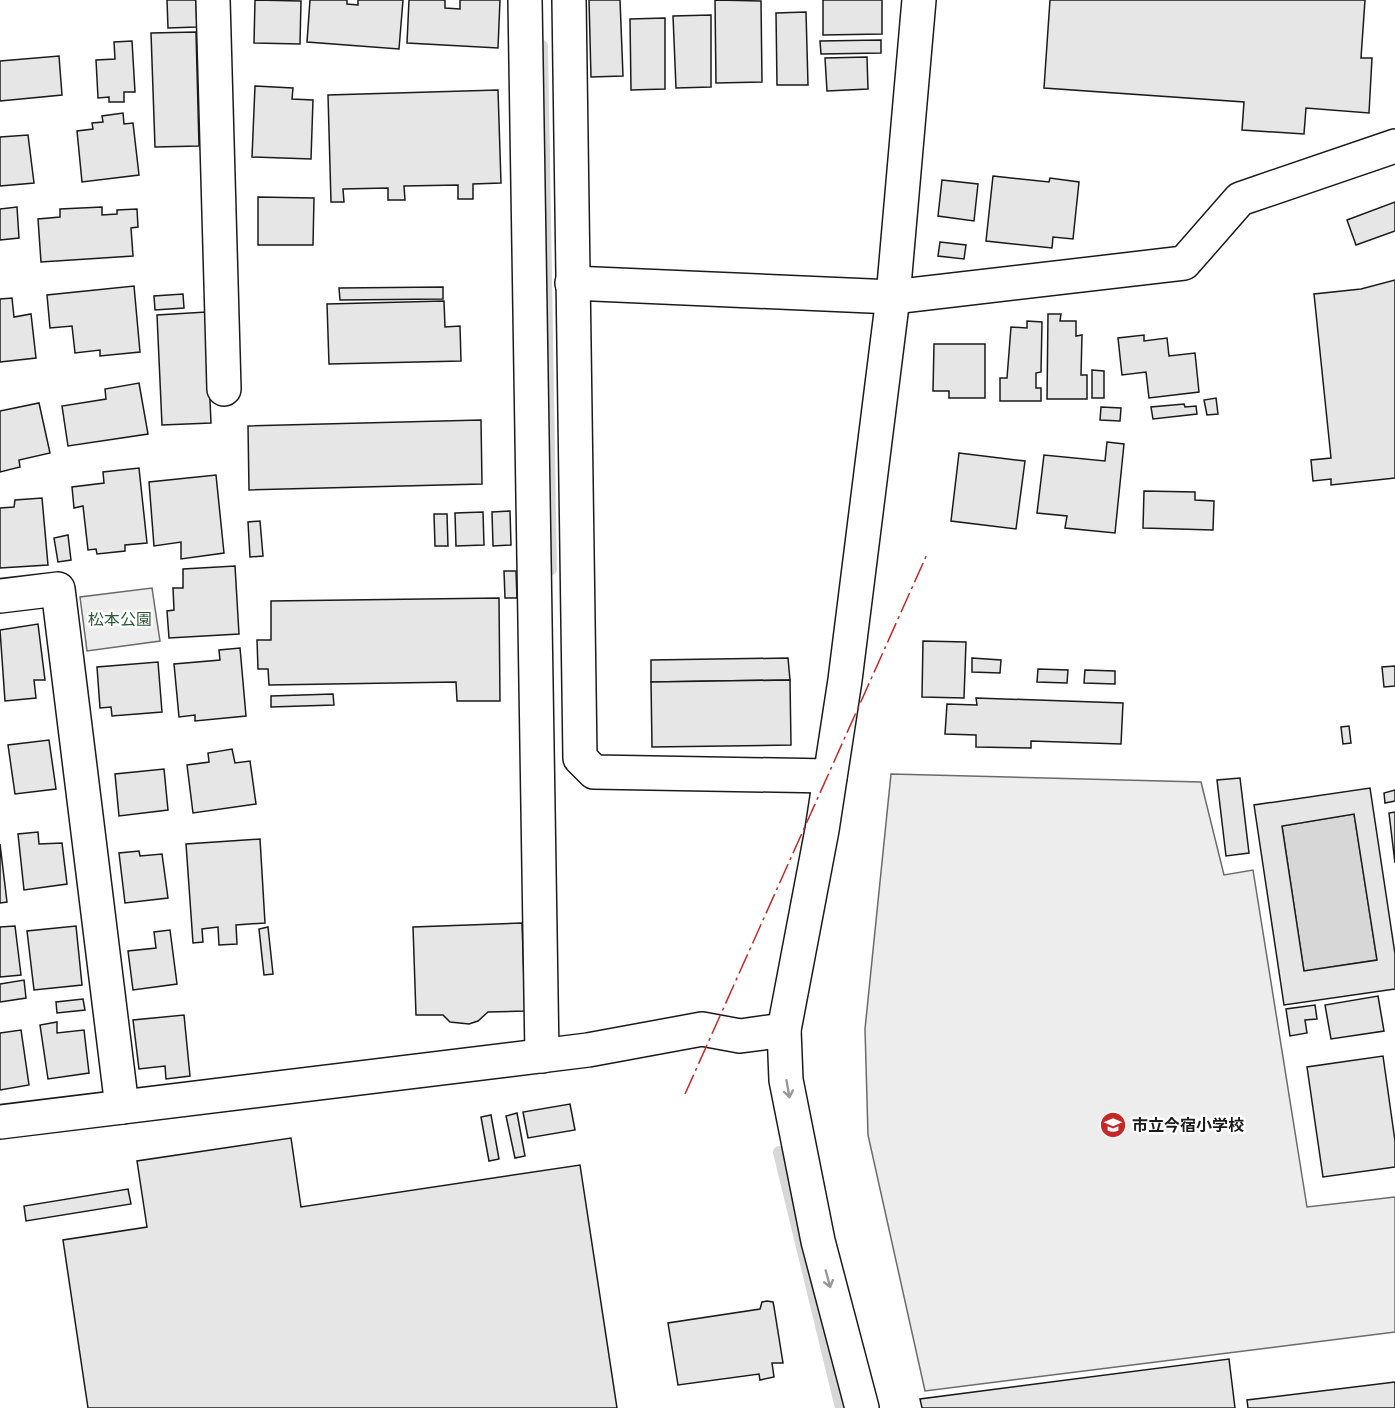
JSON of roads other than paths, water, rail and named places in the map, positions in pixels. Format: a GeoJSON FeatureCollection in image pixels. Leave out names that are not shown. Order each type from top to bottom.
{"type":"FeatureCollection","features":[{"type":"Feature","properties":{"kind":"street"},"geometry":{"type":"LineString","coordinates":[[213,0],[224,389]]}},
{"type":"Feature","properties":{"kind":"street"},"geometry":{"type":"LineString","coordinates":[[525,0],[542,1056]]}},
{"type":"Feature","properties":{"kind":"street"},"geometry":{"type":"LineString","coordinates":[[569,0],[580,758],[594,772],[830,776]]}},
{"type":"Feature","properties":{"kind":"street"},"geometry":{"type":"LineString","coordinates":[[862,1408],[818,1241],[786,1080],[784,1030],[830,776],[893,297],[919,0]]}},
{"type":"Feature","properties":{"kind":"street"},"geometry":{"type":"LineString","coordinates":[[572,283],[893,297],[1184,262],[1240,199],[1395,146]]}},
{"type":"Feature","properties":{"kind":"street"},"geometry":{"type":"LineString","coordinates":[[0,596],[58,590],[122,1107]]}},
{"type":"Feature","properties":{"kind":"street"},"geometry":{"type":"LineString","coordinates":[[0,1122],[542,1056],[702,1029],[740,1036],[784,1030]]}},
{"type":"Feature","properties":{"kind":"waterway"},"geometry":{"type":"LineString","coordinates":[[542,46],[551,569]]}},
{"type":"Feature","properties":{"kind":"waterway"},"geometry":{"type":"LineString","coordinates":[[779,1152],[841,1408]]}},
{"type":"Feature","properties":{"kind":"place","name":"市立今宿小学校"},"geometry":{"type":"Point","coordinates":[1113,1125]}},
{"type":"Feature","properties":{"kind":"park label","name":"松本公園"},"geometry":{"type":"Point","coordinates":[120,619]}}]}
